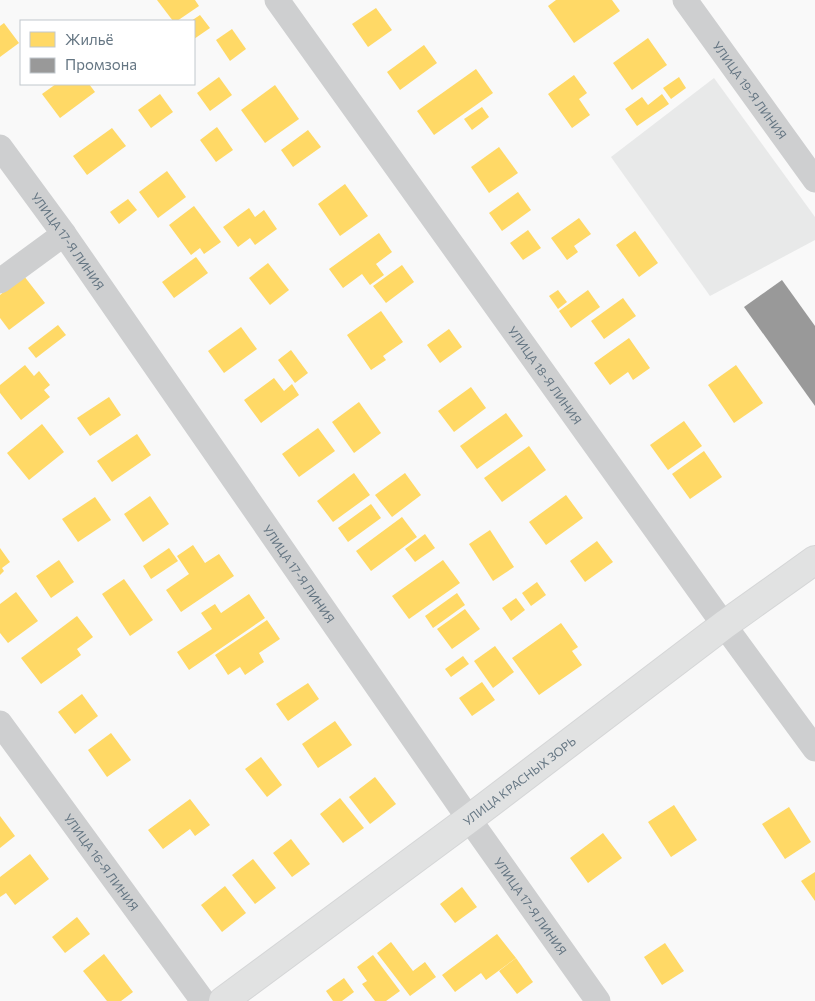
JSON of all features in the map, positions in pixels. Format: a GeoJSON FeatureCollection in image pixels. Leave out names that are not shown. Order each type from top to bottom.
{"type":"FeatureCollection","features":[{"type":"Feature","properties":{"kind":"street","name":"УЛИЦА 18-Я ЛИНИЯ"},"geometry":{"type":"LineString","coordinates":[[278,0],[724,625],[815,749]]}},
{"type":"Feature","properties":{"kind":"street","name":"УЛИЦА 19-Я ЛИНИЯ"},"geometry":{"type":"LineString","coordinates":[[685,0],[815,180]]}},
{"type":"Feature","properties":{"kind":"street","name":"УЛИЦА 17-Я ЛИНИЯ"},"geometry":{"type":"LineString","coordinates":[[0,147],[64,234],[469,819],[598,1001]]}},
{"type":"Feature","properties":{"kind":"street"},"geometry":{"type":"LineString","coordinates":[[0,281],[64,234]]}},
{"type":"Feature","properties":{"kind":"street","name":"УЛИЦА КРАСНЫХ ЗОРЬ"},"geometry":{"type":"LineString","coordinates":[[223,1001],[469,819],[724,625],[815,560]]}},
{"type":"Feature","properties":{"kind":"street","name":"УЛИЦА 16-Я ЛИНИЯ"},"geometry":{"type":"LineString","coordinates":[[0,723],[203,1001]]}},
{"type":"Feature","properties":{"kind":"shaded area"},"geometry":{"type":"Polygon","coordinates":[[[714,78],[815,217],[815,240],[710,296],[611,157],[714,78]]]}},
{"type":"Feature","properties":{"kind":"building: Жильё"},"geometry":{"type":"Polygon","coordinates":[[[157,0],[195,0],[199,6],[178,20],[172,20],[157,0]]]}},
{"type":"Feature","properties":{"kind":"building: Жильё"},"geometry":{"type":"Polygon","coordinates":[[[556,0],[612,0],[620,11],[574,43],[548,6],[556,0]]]}},
{"type":"Feature","properties":{"kind":"building: Жильё"},"geometry":{"type":"Polygon","coordinates":[[[376,8],[392,30],[368,47],[352,24],[376,8]]]}},
{"type":"Feature","properties":{"kind":"building: Жильё"},"geometry":{"type":"Polygon","coordinates":[[[200,15],[210,28],[195,38],[195,20],[192,20],[200,15]]]}},
{"type":"Feature","properties":{"kind":"building: Жильё"},"geometry":{"type":"Polygon","coordinates":[[[4,23],[19,43],[0,57],[0,26],[4,23]]]}},
{"type":"Feature","properties":{"kind":"building: Жильё"},"geometry":{"type":"Polygon","coordinates":[[[232,29],[246,49],[230,61],[216,40],[232,29]]]}},
{"type":"Feature","properties":{"kind":"building: Жильё"},"geometry":{"type":"Polygon","coordinates":[[[648,38],[667,65],[632,90],[613,63],[648,38]]]}},
{"type":"Feature","properties":{"kind":"building: Жильё"},"geometry":{"type":"Polygon","coordinates":[[[424,45],[437,63],[400,90],[387,72],[424,45]]]}},
{"type":"Feature","properties":{"kind":"building: Жильё"},"geometry":{"type":"Polygon","coordinates":[[[476,69],[493,93],[434,135],[417,111],[476,69]]]}},
{"type":"Feature","properties":{"kind":"building: Жильё"},"geometry":{"type":"Polygon","coordinates":[[[574,75],[587,93],[579,99],[590,115],[572,128],[548,94],[574,75]]]}},
{"type":"Feature","properties":{"kind":"building: Жильё"},"geometry":{"type":"Polygon","coordinates":[[[219,77],[232,95],[210,111],[197,93],[219,77]]]}},
{"type":"Feature","properties":{"kind":"building: Жильё"},"geometry":{"type":"Polygon","coordinates":[[[679,77],[686,88],[671,99],[663,88],[679,77]]]}},
{"type":"Feature","properties":{"kind":"building: Жильё"},"geometry":{"type":"Polygon","coordinates":[[[55,85],[90,85],[95,92],[60,118],[42,94],[55,85]]]}},
{"type":"Feature","properties":{"kind":"building: Жильё"},"geometry":{"type":"Polygon","coordinates":[[[275,85],[299,119],[265,143],[241,110],[275,85]]]}},
{"type":"Feature","properties":{"kind":"building: Жильё"},"geometry":{"type":"Polygon","coordinates":[[[160,94],[173,112],[151,128],[138,110],[160,94]]]}},
{"type":"Feature","properties":{"kind":"building: Жильё"},"geometry":{"type":"Polygon","coordinates":[[[662,94],[669,104],[637,126],[625,109],[642,97],[648,105],[662,94]]]}},
{"type":"Feature","properties":{"kind":"building: Жильё"},"geometry":{"type":"Polygon","coordinates":[[[482,107],[489,117],[472,130],[464,119],[482,107]]]}},
{"type":"Feature","properties":{"kind":"building: Жильё"},"geometry":{"type":"Polygon","coordinates":[[[217,127],[233,150],[216,162],[200,140],[217,127]]]}},
{"type":"Feature","properties":{"kind":"building: Жильё"},"geometry":{"type":"Polygon","coordinates":[[[112,128],[126,146],[87,175],[73,156],[112,128]]]}},
{"type":"Feature","properties":{"kind":"building: Жильё"},"geometry":{"type":"Polygon","coordinates":[[[308,130],[321,147],[293,167],[281,150],[308,130]]]}},
{"type":"Feature","properties":{"kind":"building: Жильё"},"geometry":{"type":"Polygon","coordinates":[[[499,147],[518,173],[489,193],[471,167],[499,147]]]}},
{"type":"Feature","properties":{"kind":"building: Жильё"},"geometry":{"type":"Polygon","coordinates":[[[167,171],[186,197],[158,218],[139,192],[167,171]]]}},
{"type":"Feature","properties":{"kind":"building: Жильё"},"geometry":{"type":"Polygon","coordinates":[[[345,184],[368,216],[340,236],[318,204],[345,184]]]}},
{"type":"Feature","properties":{"kind":"building: Жильё"},"geometry":{"type":"Polygon","coordinates":[[[518,192],[531,210],[502,231],[489,213],[518,192]]]}},
{"type":"Feature","properties":{"kind":"building: Жильё"},"geometry":{"type":"Polygon","coordinates":[[[128,199],[137,210],[119,224],[110,212],[128,199]]]}},
{"type":"Feature","properties":{"kind":"building: Жильё"},"geometry":{"type":"Polygon","coordinates":[[[194,206],[221,242],[204,254],[200,248],[191,255],[169,225],[194,206]]]}},
{"type":"Feature","properties":{"kind":"building: Жильё"},"geometry":{"type":"Polygon","coordinates":[[[249,208],[255,217],[264,210],[277,229],[255,245],[250,238],[238,247],[223,227],[249,208]]]}},
{"type":"Feature","properties":{"kind":"building: Жильё"},"geometry":{"type":"Polygon","coordinates":[[[579,218],[591,234],[574,246],[578,252],[567,260],[551,238],[579,218]]]}},
{"type":"Feature","properties":{"kind":"building: Жильё"},"geometry":{"type":"Polygon","coordinates":[[[528,230],[541,248],[523,260],[510,243],[528,230]]]}},
{"type":"Feature","properties":{"kind":"building: Жильё"},"geometry":{"type":"Polygon","coordinates":[[[635,231],[658,263],[639,277],[616,245],[635,231]]]}},
{"type":"Feature","properties":{"kind":"building: Жильё"},"geometry":{"type":"Polygon","coordinates":[[[379,233],[392,252],[376,264],[384,275],[370,285],[362,274],[343,288],[329,269],[379,233]]]}},
{"type":"Feature","properties":{"kind":"building: Жильё"},"geometry":{"type":"Polygon","coordinates":[[[196,257],[208,273],[174,298],[162,282],[196,257]]]}},
{"type":"Feature","properties":{"kind":"building: Жильё"},"geometry":{"type":"Polygon","coordinates":[[[268,263],[289,290],[270,305],[249,278],[268,263]]]}},
{"type":"Feature","properties":{"kind":"building: Жильё"},"geometry":{"type":"Polygon","coordinates":[[[402,265],[414,282],[386,303],[373,286],[402,265]]]}},
{"type":"Feature","properties":{"kind":"building: Жильё"},"geometry":{"type":"Polygon","coordinates":[[[24,276],[45,303],[9,330],[0,318],[0,295],[24,276]]]}},
{"type":"Feature","properties":{"kind":"building: Жильё"},"geometry":{"type":"Polygon","coordinates":[[[558,290],[567,302],[558,309],[549,296],[558,290]]]}},
{"type":"Feature","properties":{"kind":"building: Жильё"},"geometry":{"type":"Polygon","coordinates":[[[588,290],[600,307],[571,328],[559,311],[588,290]]]}},
{"type":"Feature","properties":{"kind":"building: Жильё"},"geometry":{"type":"Polygon","coordinates":[[[623,298],[636,316],[604,339],[591,321],[623,298]]]}},
{"type":"Feature","properties":{"kind":"building: Жильё"},"geometry":{"type":"Polygon","coordinates":[[[381,311],[403,342],[383,356],[386,360],[371,370],[347,335],[381,311]]]}},
{"type":"Feature","properties":{"kind":"building: Жильё"},"geometry":{"type":"Polygon","coordinates":[[[58,325],[66,335],[36,358],[28,348],[58,325]]]}},
{"type":"Feature","properties":{"kind":"building: Жильё"},"geometry":{"type":"Polygon","coordinates":[[[241,327],[257,349],[224,373],[208,351],[241,327]]]}},
{"type":"Feature","properties":{"kind":"building: Жильё"},"geometry":{"type":"Polygon","coordinates":[[[449,329],[462,347],[440,363],[427,345],[449,329]]]}},
{"type":"Feature","properties":{"kind":"building: Жильё"},"geometry":{"type":"Polygon","coordinates":[[[629,338],[650,368],[633,380],[628,372],[610,385],[594,363],[629,338]]]}},
{"type":"Feature","properties":{"kind":"building: Жильё"},"geometry":{"type":"Polygon","coordinates":[[[291,350],[308,373],[295,383],[278,360],[291,350]]]}},
{"type":"Feature","properties":{"kind":"building: Жильё"},"geometry":{"type":"Polygon","coordinates":[[[25,365],[34,376],[39,371],[50,385],[44,390],[50,397],[21,420],[0,393],[0,385],[25,365]]]}},
{"type":"Feature","properties":{"kind":"building: Жильё"},"geometry":{"type":"Polygon","coordinates":[[[736,365],[763,403],[734,423],[708,385],[736,365]]]}},
{"type":"Feature","properties":{"kind":"building: Жильё"},"geometry":{"type":"Polygon","coordinates":[[[274,378],[284,391],[292,384],[299,395],[261,423],[244,400],[274,378]]]}},
{"type":"Feature","properties":{"kind":"building: Жильё"},"geometry":{"type":"Polygon","coordinates":[[[471,387],[486,408],[454,432],[438,411],[471,387]]]}},
{"type":"Feature","properties":{"kind":"building: Жильё"},"geometry":{"type":"Polygon","coordinates":[[[109,397],[121,415],[90,436],[77,418],[109,397]]]}},
{"type":"Feature","properties":{"kind":"building: Жильё"},"geometry":{"type":"Polygon","coordinates":[[[359,402],[381,433],[354,453],[332,422],[359,402]]]}},
{"type":"Feature","properties":{"kind":"building: Жильё"},"geometry":{"type":"Polygon","coordinates":[[[506,413],[523,436],[477,469],[460,446],[506,413]]]}},
{"type":"Feature","properties":{"kind":"building: Жильё"},"geometry":{"type":"Polygon","coordinates":[[[684,421],[702,446],[668,470],[650,445],[684,421]]]}},
{"type":"Feature","properties":{"kind":"building: Жильё"},"geometry":{"type":"Polygon","coordinates":[[[42,424],[64,452],[29,480],[7,453],[42,424]]]}},
{"type":"Feature","properties":{"kind":"building: Жильё"},"geometry":{"type":"Polygon","coordinates":[[[318,428],[335,451],[299,477],[282,454],[318,428]]]}},
{"type":"Feature","properties":{"kind":"building: Жильё"},"geometry":{"type":"Polygon","coordinates":[[[137,434],[151,455],[112,482],[97,461],[137,434]]]}},
{"type":"Feature","properties":{"kind":"building: Жильё"},"geometry":{"type":"Polygon","coordinates":[[[529,446],[546,470],[502,502],[484,478],[529,446]]]}},
{"type":"Feature","properties":{"kind":"building: Жильё"},"geometry":{"type":"Polygon","coordinates":[[[704,451],[722,477],[690,499],[672,474],[704,451]]]}},
{"type":"Feature","properties":{"kind":"building: Жильё"},"geometry":{"type":"Polygon","coordinates":[[[354,473],[370,495],[333,522],[317,501],[354,473]]]}},
{"type":"Feature","properties":{"kind":"building: Жильё"},"geometry":{"type":"Polygon","coordinates":[[[405,473],[421,495],[392,517],[375,495],[405,473]]]}},
{"type":"Feature","properties":{"kind":"building: Жильё"},"geometry":{"type":"Polygon","coordinates":[[[566,495],[583,518],[546,545],[529,522],[566,495]]]}},
{"type":"Feature","properties":{"kind":"building: Жильё"},"geometry":{"type":"Polygon","coordinates":[[[150,496],[169,524],[143,542],[124,514],[150,496]]]}},
{"type":"Feature","properties":{"kind":"building: Жильё"},"geometry":{"type":"Polygon","coordinates":[[[95,497],[111,520],[78,542],[62,519],[95,497]]]}},
{"type":"Feature","properties":{"kind":"building: Жильё"},"geometry":{"type":"Polygon","coordinates":[[[371,504],[381,518],[348,542],[338,528],[371,504]]]}},
{"type":"Feature","properties":{"kind":"building: Жильё"},"geometry":{"type":"Polygon","coordinates":[[[402,517],[417,537],[371,571],[356,551],[402,517]]]}},
{"type":"Feature","properties":{"kind":"building: Жильё"},"geometry":{"type":"Polygon","coordinates":[[[490,530],[514,567],[493,581],[469,544],[490,530]]]}},
{"type":"Feature","properties":{"kind":"building: Жильё"},"geometry":{"type":"Polygon","coordinates":[[[425,534],[435,548],[415,562],[405,549],[425,534]]]}},
{"type":"Feature","properties":{"kind":"building: Жильё"},"geometry":{"type":"Polygon","coordinates":[[[597,541],[613,562],[585,582],[570,561],[597,541]]]}},
{"type":"Feature","properties":{"kind":"building: Жильё"},"geometry":{"type":"Polygon","coordinates":[[[193,545],[205,563],[219,554],[234,576],[181,612],[166,590],[189,574],[177,556],[193,545]]]}},
{"type":"Feature","properties":{"kind":"building: Жильё"},"geometry":{"type":"Polygon","coordinates":[[[0,548],[10,562],[2,568],[4,571],[0,575],[0,548]]]}},
{"type":"Feature","properties":{"kind":"building: Жильё"},"geometry":{"type":"Polygon","coordinates":[[[169,548],[178,561],[151,579],[143,566],[169,548]]]}},
{"type":"Feature","properties":{"kind":"building: Жильё"},"geometry":{"type":"Polygon","coordinates":[[[59,560],[74,582],[51,598],[36,576],[59,560]]]}},
{"type":"Feature","properties":{"kind":"building: Жильё"},"geometry":{"type":"Polygon","coordinates":[[[443,560],[460,583],[409,619],[392,596],[443,560]]]}},
{"type":"Feature","properties":{"kind":"building: Жильё"},"geometry":{"type":"Polygon","coordinates":[[[124,579],[153,620],[130,636],[102,594],[124,579]]]}},
{"type":"Feature","properties":{"kind":"building: Жильё"},"geometry":{"type":"Polygon","coordinates":[[[537,582],[546,595],[531,606],[522,593],[537,582]]]}},
{"type":"Feature","properties":{"kind":"building: Жильё"},"geometry":{"type":"Polygon","coordinates":[[[16,592],[38,621],[8,643],[0,633],[0,604],[16,592]]]}},
{"type":"Feature","properties":{"kind":"building: Жильё"},"geometry":{"type":"Polygon","coordinates":[[[457,593],[465,605],[433,628],[425,616],[457,593]]]}},
{"type":"Feature","properties":{"kind":"building: Жильё"},"geometry":{"type":"Polygon","coordinates":[[[249,594],[265,618],[189,670],[177,652],[212,629],[201,613],[215,604],[221,613],[249,594]]]}},
{"type":"Feature","properties":{"kind":"building: Жильё"},"geometry":{"type":"Polygon","coordinates":[[[516,598],[525,610],[511,621],[502,608],[516,598]]]}},
{"type":"Feature","properties":{"kind":"building: Жильё"},"geometry":{"type":"Polygon","coordinates":[[[465,609],[480,629],[452,649],[437,629],[465,609]]]}},
{"type":"Feature","properties":{"kind":"building: Жильё"},"geometry":{"type":"Polygon","coordinates":[[[77,616],[93,637],[77,649],[81,655],[41,684],[21,658],[77,616]]]}},
{"type":"Feature","properties":{"kind":"building: Жильё"},"geometry":{"type":"Polygon","coordinates":[[[267,620],[280,639],[259,653],[264,662],[245,675],[240,667],[228,675],[215,655],[267,620]]]}},
{"type":"Feature","properties":{"kind":"building: Жильё"},"geometry":{"type":"Polygon","coordinates":[[[561,623],[578,647],[572,651],[582,665],[539,695],[512,658],[561,623]]]}},
{"type":"Feature","properties":{"kind":"building: Жильё"},"geometry":{"type":"Polygon","coordinates":[[[495,646],[514,672],[493,688],[474,661],[495,646]]]}},
{"type":"Feature","properties":{"kind":"building: Жильё"},"geometry":{"type":"Polygon","coordinates":[[[463,656],[469,664],[451,677],[445,669],[463,656]]]}},
{"type":"Feature","properties":{"kind":"building: Жильё"},"geometry":{"type":"Polygon","coordinates":[[[482,682],[495,700],[472,716],[459,698],[482,682]]]}},
{"type":"Feature","properties":{"kind":"building: Жильё"},"geometry":{"type":"Polygon","coordinates":[[[308,683],[319,699],[288,721],[276,704],[308,683]]]}},
{"type":"Feature","properties":{"kind":"building: Жильё"},"geometry":{"type":"Polygon","coordinates":[[[82,694],[98,716],[75,734],[58,712],[82,694]]]}},
{"type":"Feature","properties":{"kind":"building: Жильё"},"geometry":{"type":"Polygon","coordinates":[[[335,721],[352,745],[318,768],[302,744],[335,721]]]}},
{"type":"Feature","properties":{"kind":"building: Жильё"},"geometry":{"type":"Polygon","coordinates":[[[111,733],[131,760],[107,777],[88,750],[111,733]]]}},
{"type":"Feature","properties":{"kind":"building: Жильё"},"geometry":{"type":"Polygon","coordinates":[[[261,757],[282,785],[267,797],[245,769],[261,757]]]}},
{"type":"Feature","properties":{"kind":"building: Жильё"},"geometry":{"type":"Polygon","coordinates":[[[375,777],[396,804],[370,824],[349,797],[375,777]]]}},
{"type":"Feature","properties":{"kind":"building: Жильё"},"geometry":{"type":"Polygon","coordinates":[[[340,798],[364,828],[343,843],[320,814],[340,798]]]}},
{"type":"Feature","properties":{"kind":"building: Жильё"},"geometry":{"type":"Polygon","coordinates":[[[190,799],[210,825],[195,836],[190,829],[163,849],[148,830],[190,799]]]}},
{"type":"Feature","properties":{"kind":"building: Жильё"},"geometry":{"type":"Polygon","coordinates":[[[674,805],[697,840],[671,857],[648,822],[674,805]]]}},
{"type":"Feature","properties":{"kind":"building: Жильё"},"geometry":{"type":"Polygon","coordinates":[[[789,807],[811,842],[785,859],[762,824],[789,807]]]}},
{"type":"Feature","properties":{"kind":"building: Жильё"},"geometry":{"type":"Polygon","coordinates":[[[0,816],[15,836],[0,848],[0,816]]]}},
{"type":"Feature","properties":{"kind":"building: Жильё"},"geometry":{"type":"Polygon","coordinates":[[[603,833],[622,858],[588,883],[570,858],[603,833]]]}},
{"type":"Feature","properties":{"kind":"building: Жильё"},"geometry":{"type":"Polygon","coordinates":[[[291,839],[310,864],[292,877],[273,853],[291,839]]]}},
{"type":"Feature","properties":{"kind":"building: Жильё"},"geometry":{"type":"Polygon","coordinates":[[[30,854],[49,879],[15,905],[6,893],[0,897],[0,877],[30,854]]]}},
{"type":"Feature","properties":{"kind":"building: Жильё"},"geometry":{"type":"Polygon","coordinates":[[[253,859],[276,888],[255,904],[232,875],[253,859]]]}},
{"type":"Feature","properties":{"kind":"building: Жильё"},"geometry":{"type":"Polygon","coordinates":[[[815,872],[815,901],[801,881],[815,872]]]}},
{"type":"Feature","properties":{"kind":"building: Жильё"},"geometry":{"type":"Polygon","coordinates":[[[225,886],[246,913],[222,932],[201,905],[225,886]]]}},
{"type":"Feature","properties":{"kind":"building: Жильё"},"geometry":{"type":"Polygon","coordinates":[[[462,887],[477,907],[455,923],[440,904],[462,887]]]}},
{"type":"Feature","properties":{"kind":"building: Жильё"},"geometry":{"type":"Polygon","coordinates":[[[77,917],[90,934],[65,953],[52,937],[77,917]]]}},
{"type":"Feature","properties":{"kind":"building: Жильё"},"geometry":{"type":"Polygon","coordinates":[[[497,934],[516,958],[486,980],[481,973],[455,992],[442,975],[497,934]]]}},
{"type":"Feature","properties":{"kind":"building: Жильё"},"geometry":{"type":"Polygon","coordinates":[[[391,942],[413,971],[425,962],[436,977],[410,996],[377,953],[391,942]]]}},
{"type":"Feature","properties":{"kind":"building: Жильё"},"geometry":{"type":"Polygon","coordinates":[[[665,943],[684,971],[662,985],[644,957],[665,943]]]}},
{"type":"Feature","properties":{"kind":"building: Жильё"},"geometry":{"type":"Polygon","coordinates":[[[104,954],[133,992],[121,1001],[107,1001],[83,971],[104,954]]]}},
{"type":"Feature","properties":{"kind":"building: Жильё"},"geometry":{"type":"Polygon","coordinates":[[[373,955],[400,991],[386,1001],[375,1001],[362,984],[367,981],[357,967],[373,955]]]}},
{"type":"Feature","properties":{"kind":"building: Жильё"},"geometry":{"type":"Polygon","coordinates":[[[516,958],[533,982],[517,994],[499,971],[516,958]]]}},
{"type":"Feature","properties":{"kind":"building: Жильё"},"geometry":{"type":"Polygon","coordinates":[[[344,978],[354,992],[342,1001],[333,1001],[326,991],[344,978]]]}},
{"type":"Feature","properties":{"kind":"building: Промзона"},"geometry":{"type":"Polygon","coordinates":[[[782,280],[815,326],[815,406],[744,307],[782,280]]]}}]}
